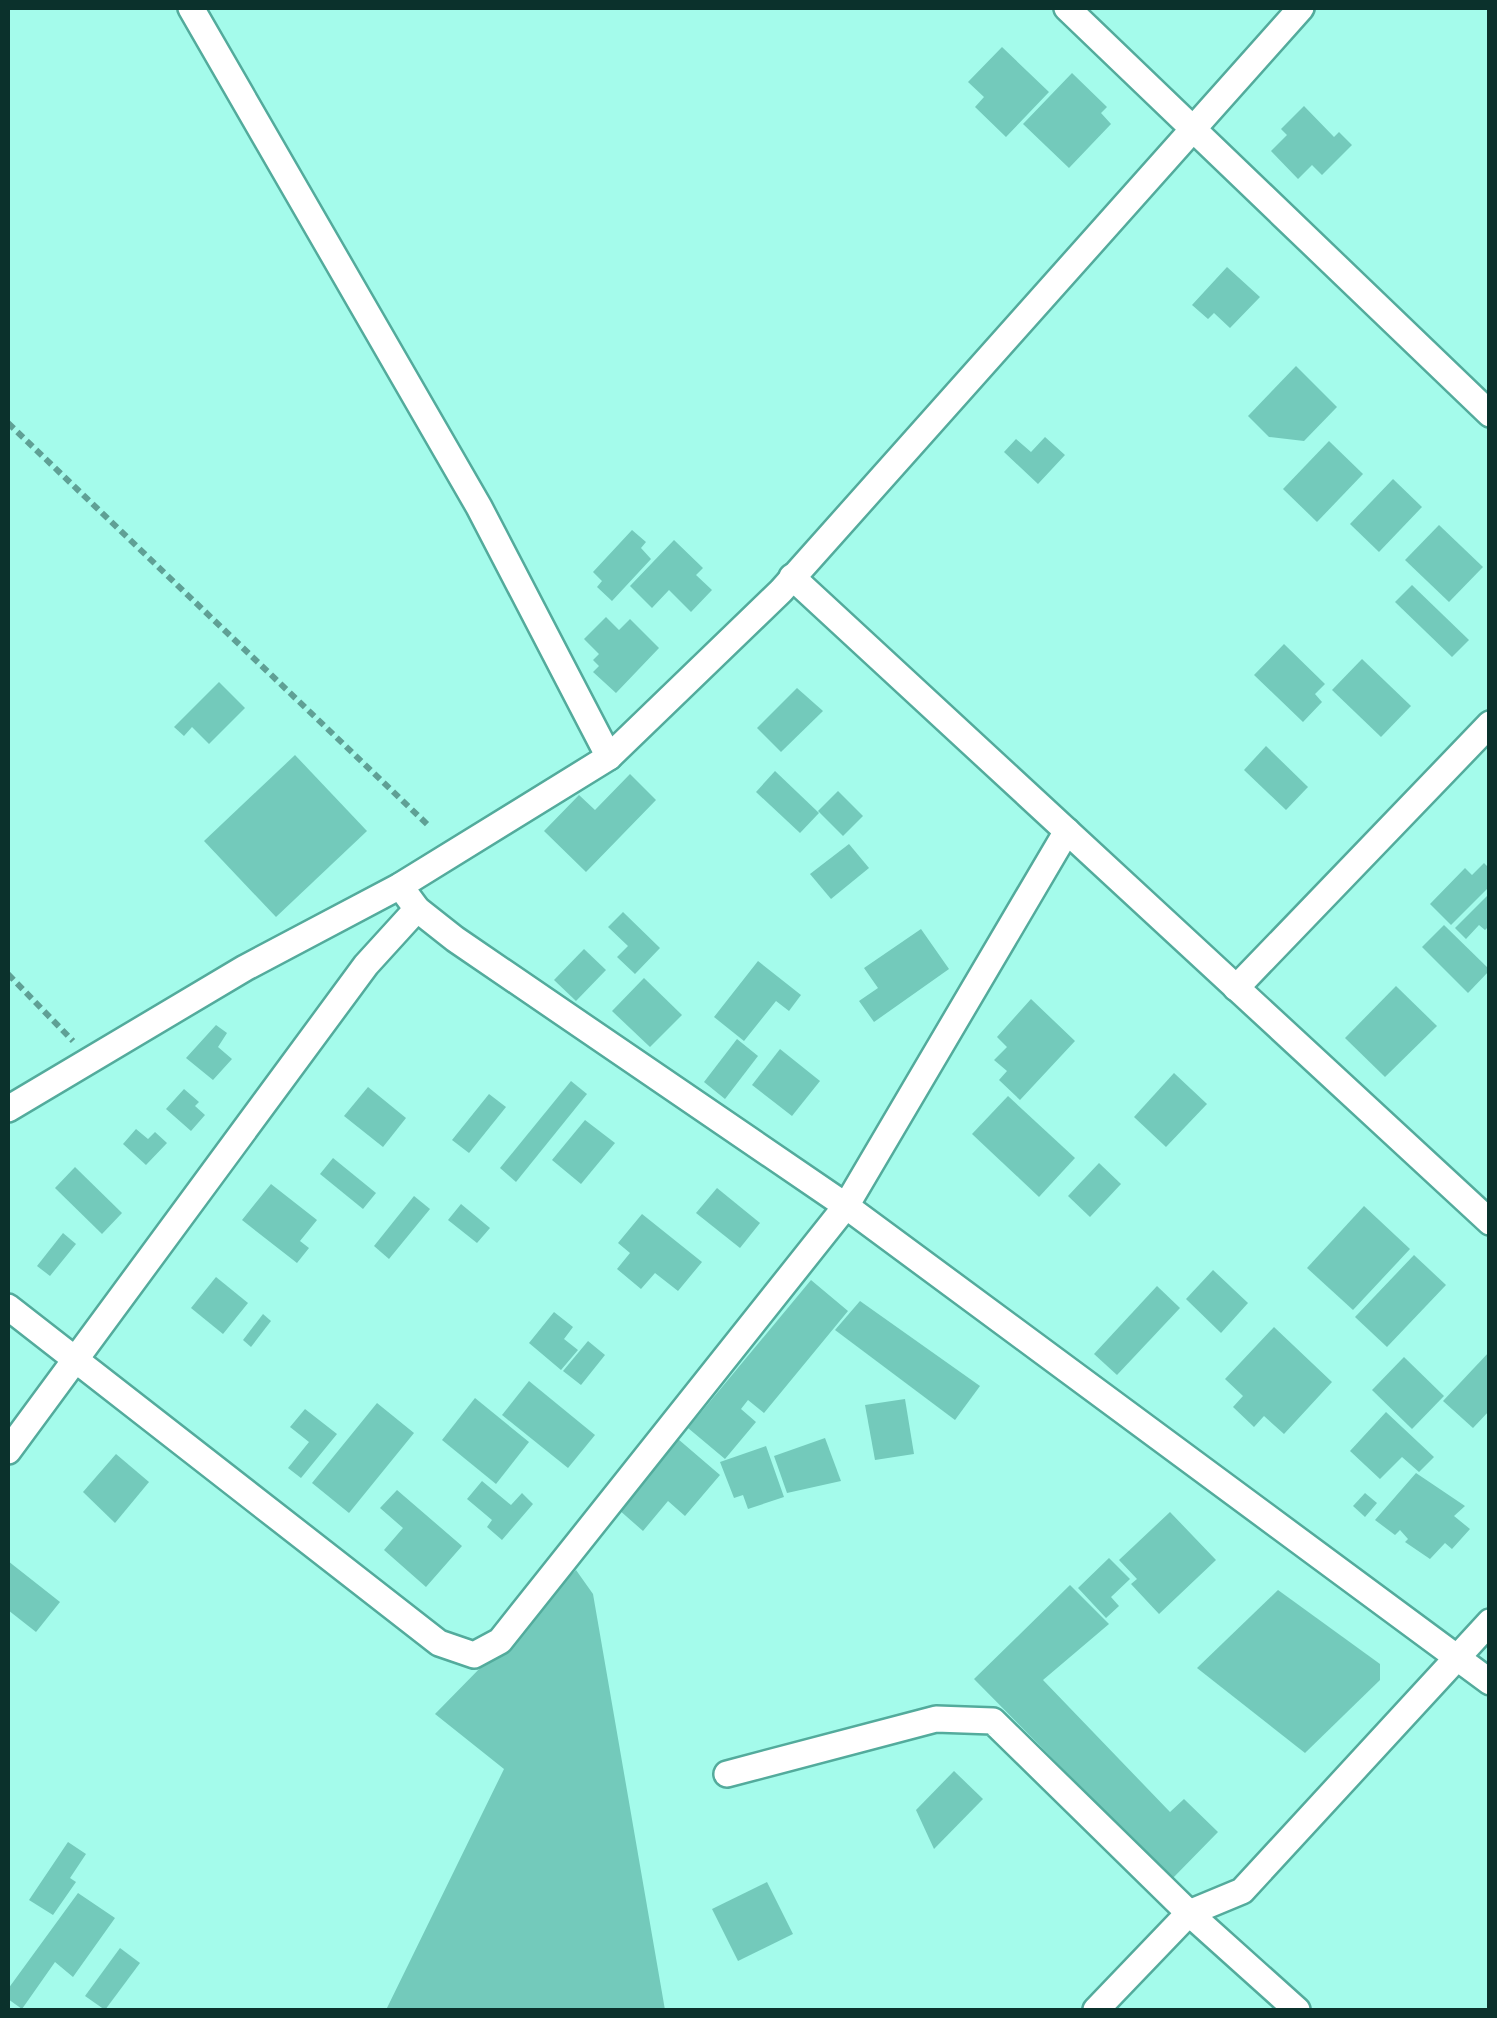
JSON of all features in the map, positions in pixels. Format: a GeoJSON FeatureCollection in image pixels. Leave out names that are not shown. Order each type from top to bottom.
{"type":"FeatureCollection","features":[{"type":"Feature","properties":{"kind":"street"},"geometry":{"type":"LineString","coordinates":[[191,8],[479,507],[609,757]]}},
{"type":"Feature","properties":{"kind":"street"},"geometry":{"type":"LineString","coordinates":[[1067,8],[1490,414]]}},
{"type":"Feature","properties":{"kind":"street"},"geometry":{"type":"LineString","coordinates":[[8,1109],[245,968],[400,886],[609,757],[792,577],[1301,8]]}},
{"type":"Feature","properties":{"kind":"street"},"geometry":{"type":"LineString","coordinates":[[792,577],[1490,1222]]}},
{"type":"Feature","properties":{"kind":"street"},"geometry":{"type":"LineString","coordinates":[[1236,988],[1490,724]]}},
{"type":"Feature","properties":{"kind":"street"},"geometry":{"type":"LineString","coordinates":[[8,1307],[439,1644],[474,1655],[500,1641],[846,1206],[1067,832]]}},
{"type":"Feature","properties":{"kind":"street"},"geometry":{"type":"LineString","coordinates":[[400,886],[417,909],[455,939],[846,1206],[1490,1682]]}},
{"type":"Feature","properties":{"kind":"street"},"geometry":{"type":"LineString","coordinates":[[8,1451],[366,965],[417,909]]}},
{"type":"Feature","properties":{"kind":"street"},"geometry":{"type":"LineString","coordinates":[[1096,2010],[1189,1913],[1242,1891],[1490,1622]]}},
{"type":"Feature","properties":{"kind":"street"},"geometry":{"type":"LineString","coordinates":[[727,1774],[936,1720],[993,1721],[1189,1913],[1297,2010]]}},
{"type":"Feature","properties":{"kind":"path"},"geometry":{"type":"LineString","coordinates":[[8,423],[429,826]]}},
{"type":"Feature","properties":{"kind":"path"},"geometry":{"type":"LineString","coordinates":[[8,974],[91,1059]]}},
{"type":"Feature","properties":{"kind":"building"},"geometry":{"type":"Polygon","coordinates":[[[1002,47],[1049,92],[1006,137],[975,107],[984,97],[968,82],[1002,47]]]}},
{"type":"Feature","properties":{"kind":"building"},"geometry":{"type":"Polygon","coordinates":[[[1072,73],[1107,107],[1101,113],[1111,124],[1069,168],[1023,124],[1072,73]]]}},
{"type":"Feature","properties":{"kind":"building"},"geometry":{"type":"Polygon","coordinates":[[[1304,106],[1334,137],[1339,132],[1352,145],[1322,175],[1312,165],[1298,179],[1271,151],[1287,135],[1281,129],[1304,106]]]}},
{"type":"Feature","properties":{"kind":"building"},"geometry":{"type":"Polygon","coordinates":[[[1227,267],[1260,297],[1230,328],[1214,313],[1208,319],[1192,305],[1227,267]]]}},
{"type":"Feature","properties":{"kind":"building"},"geometry":{"type":"Polygon","coordinates":[[[1296,366],[1337,407],[1304,441],[1269,437],[1248,416],[1296,366]]]}},
{"type":"Feature","properties":{"kind":"building"},"geometry":{"type":"Polygon","coordinates":[[[1045,437],[1065,455],[1038,484],[1004,452],[1016,439],[1031,452],[1045,437]]]}},
{"type":"Feature","properties":{"kind":"building"},"geometry":{"type":"Polygon","coordinates":[[[1329,441],[1363,474],[1317,522],[1283,489],[1329,441]]]}},
{"type":"Feature","properties":{"kind":"building"},"geometry":{"type":"Polygon","coordinates":[[[1393,479],[1422,507],[1379,552],[1350,524],[1393,479]]]}},
{"type":"Feature","properties":{"kind":"building"},"geometry":{"type":"Polygon","coordinates":[[[1439,525],[1483,567],[1449,602],[1405,560],[1439,525]]]}},
{"type":"Feature","properties":{"kind":"building"},"geometry":{"type":"Polygon","coordinates":[[[632,530],[646,542],[641,548],[651,559],[612,601],[597,587],[602,581],[593,572],[632,530]]]}},
{"type":"Feature","properties":{"kind":"building"},"geometry":{"type":"Polygon","coordinates":[[[674,540],[703,568],[696,575],[712,590],[691,612],[669,590],[652,608],[630,586],[674,540]]]}},
{"type":"Feature","properties":{"kind":"building"},"geometry":{"type":"Polygon","coordinates":[[[1412,585],[1469,640],[1452,657],[1395,602],[1412,585]]]}},
{"type":"Feature","properties":{"kind":"building"},"geometry":{"type":"Polygon","coordinates":[[[606,617],[619,630],[630,619],[659,648],[616,693],[593,672],[599,666],[593,660],[599,654],[584,639],[606,617]]]}},
{"type":"Feature","properties":{"kind":"building"},"geometry":{"type":"Polygon","coordinates":[[[1284,644],[1325,684],[1315,694],[1322,702],[1303,722],[1254,675],[1284,644]]]}},
{"type":"Feature","properties":{"kind":"building"},"geometry":{"type":"Polygon","coordinates":[[[1362,659],[1411,706],[1381,737],[1332,690],[1362,659]]]}},
{"type":"Feature","properties":{"kind":"building"},"geometry":{"type":"Polygon","coordinates":[[[219,682],[245,708],[209,744],[192,727],[184,736],[174,727],[219,682]]]}},
{"type":"Feature","properties":{"kind":"building"},"geometry":{"type":"Polygon","coordinates":[[[797,688],[823,711],[781,752],[757,728],[797,688]]]}},
{"type":"Feature","properties":{"kind":"building"},"geometry":{"type":"Polygon","coordinates":[[[1266,746],[1308,787],[1286,810],[1244,770],[1266,746]]]}},
{"type":"Feature","properties":{"kind":"building"},"geometry":{"type":"Polygon","coordinates":[[[295,755],[367,831],[276,917],[204,841],[295,755]]]}},
{"type":"Feature","properties":{"kind":"building"},"geometry":{"type":"Polygon","coordinates":[[[775,771],[819,813],[800,833],[756,792],[775,771]]]}},
{"type":"Feature","properties":{"kind":"building"},"geometry":{"type":"Polygon","coordinates":[[[630,774],[656,800],[586,872],[544,831],[579,795],[595,810],[630,774]]]}},
{"type":"Feature","properties":{"kind":"building"},"geometry":{"type":"Polygon","coordinates":[[[838,791],[863,816],[843,836],[818,811],[838,791]]]}},
{"type":"Feature","properties":{"kind":"building"},"geometry":{"type":"Polygon","coordinates":[[[849,844],[869,868],[831,899],[810,874],[849,844]]]}},
{"type":"Feature","properties":{"kind":"building"},"geometry":{"type":"Polygon","coordinates":[[[1484,863],[1490,869],[1490,886],[1451,925],[1430,904],[1465,868],[1472,875],[1484,863]]]}},
{"type":"Feature","properties":{"kind":"building"},"geometry":{"type":"Polygon","coordinates":[[[1490,893],[1490,925],[1485,930],[1479,925],[1466,939],[1455,928],[1490,893]]]}},
{"type":"Feature","properties":{"kind":"building"},"geometry":{"type":"Polygon","coordinates":[[[623,912],[660,948],[635,974],[617,957],[628,946],[608,927],[623,912]]]}},
{"type":"Feature","properties":{"kind":"building"},"geometry":{"type":"Polygon","coordinates":[[[1444,925],[1490,970],[1468,993],[1422,947],[1444,925]]]}},
{"type":"Feature","properties":{"kind":"building"},"geometry":{"type":"Polygon","coordinates":[[[921,929],[949,969],[874,1022],[859,1001],[878,988],[864,968],[921,929]]]}},
{"type":"Feature","properties":{"kind":"building"},"geometry":{"type":"Polygon","coordinates":[[[584,949],[606,970],[576,1001],[554,980],[584,949]]]}},
{"type":"Feature","properties":{"kind":"building"},"geometry":{"type":"Polygon","coordinates":[[[758,961],[801,995],[789,1011],[776,1001],[744,1041],[714,1017],[758,961]]]}},
{"type":"Feature","properties":{"kind":"building"},"geometry":{"type":"Polygon","coordinates":[[[644,978],[682,1015],[650,1047],[612,1011],[644,978]]]}},
{"type":"Feature","properties":{"kind":"building"},"geometry":{"type":"Polygon","coordinates":[[[1396,986],[1437,1026],[1385,1077],[1345,1038],[1396,986]]]}},
{"type":"Feature","properties":{"kind":"building"},"geometry":{"type":"Polygon","coordinates":[[[1031,999],[1075,1041],[1020,1100],[999,1080],[1007,1071],[994,1060],[1007,1047],[997,1037],[1031,999]]]}},
{"type":"Feature","properties":{"kind":"building"},"geometry":{"type":"Polygon","coordinates":[[[216,1025],[227,1033],[218,1047],[232,1059],[213,1080],[186,1058],[216,1025]]]}},
{"type":"Feature","properties":{"kind":"building"},"geometry":{"type":"Polygon","coordinates":[[[737,1039],[758,1056],[725,1099],[704,1082],[737,1039]]]}},
{"type":"Feature","properties":{"kind":"building"},"geometry":{"type":"Polygon","coordinates":[[[780,1049],[820,1081],[792,1116],[752,1085],[780,1049]]]}},
{"type":"Feature","properties":{"kind":"building"},"geometry":{"type":"Polygon","coordinates":[[[1174,1073],[1207,1104],[1166,1147],[1134,1117],[1174,1073]]]}},
{"type":"Feature","properties":{"kind":"building"},"geometry":{"type":"Polygon","coordinates":[[[571,1081],[587,1094],[516,1182],[500,1168],[571,1081]]]}},
{"type":"Feature","properties":{"kind":"building"},"geometry":{"type":"Polygon","coordinates":[[[368,1087],[406,1118],[383,1147],[344,1116],[368,1087]]]}},
{"type":"Feature","properties":{"kind":"building"},"geometry":{"type":"Polygon","coordinates":[[[184,1089],[199,1102],[195,1106],[205,1115],[191,1131],[166,1109],[184,1089]]]}},
{"type":"Feature","properties":{"kind":"building"},"geometry":{"type":"Polygon","coordinates":[[[489,1094],[506,1107],[469,1153],[452,1140],[489,1094]]]}},
{"type":"Feature","properties":{"kind":"building"},"geometry":{"type":"Polygon","coordinates":[[[1008,1096],[1075,1158],[1039,1197],[972,1134],[1008,1096]]]}},
{"type":"Feature","properties":{"kind":"building"},"geometry":{"type":"Polygon","coordinates":[[[585,1120],[615,1143],[581,1184],[552,1160],[585,1120]]]}},
{"type":"Feature","properties":{"kind":"building"},"geometry":{"type":"Polygon","coordinates":[[[136,1129],[148,1139],[155,1132],[167,1143],[146,1165],[123,1144],[136,1129]]]}},
{"type":"Feature","properties":{"kind":"building"},"geometry":{"type":"Polygon","coordinates":[[[333,1158],[376,1193],[363,1209],[320,1174],[333,1158]]]}},
{"type":"Feature","properties":{"kind":"building"},"geometry":{"type":"Polygon","coordinates":[[[1099,1163],[1121,1184],[1090,1217],[1068,1196],[1099,1163]]]}},
{"type":"Feature","properties":{"kind":"building"},"geometry":{"type":"Polygon","coordinates":[[[75,1167],[122,1213],[102,1234],[55,1188],[75,1167]]]}},
{"type":"Feature","properties":{"kind":"building"},"geometry":{"type":"Polygon","coordinates":[[[271,1184],[317,1220],[300,1241],[309,1248],[297,1263],[242,1220],[271,1184]]]}},
{"type":"Feature","properties":{"kind":"building"},"geometry":{"type":"Polygon","coordinates":[[[717,1188],[760,1223],[740,1248],[696,1213],[717,1188]]]}},
{"type":"Feature","properties":{"kind":"building"},"geometry":{"type":"Polygon","coordinates":[[[414,1196],[430,1209],[389,1259],[374,1246],[414,1196]]]}},
{"type":"Feature","properties":{"kind":"building"},"geometry":{"type":"Polygon","coordinates":[[[461,1204],[490,1228],[477,1243],[448,1220],[461,1204]]]}},
{"type":"Feature","properties":{"kind":"building"},"geometry":{"type":"Polygon","coordinates":[[[1364,1206],[1410,1249],[1353,1310],[1307,1268],[1364,1206]]]}},
{"type":"Feature","properties":{"kind":"building"},"geometry":{"type":"Polygon","coordinates":[[[642,1214],[702,1262],[678,1291],[655,1273],[641,1289],[617,1269],[630,1253],[618,1243],[642,1214]]]}},
{"type":"Feature","properties":{"kind":"building"},"geometry":{"type":"Polygon","coordinates":[[[63,1233],[76,1244],[50,1276],[37,1266],[63,1233]]]}},
{"type":"Feature","properties":{"kind":"building"},"geometry":{"type":"Polygon","coordinates":[[[1414,1255],[1446,1285],[1387,1347],[1355,1317],[1414,1255]]]}},
{"type":"Feature","properties":{"kind":"building"},"geometry":{"type":"Polygon","coordinates":[[[1213,1270],[1248,1303],[1221,1333],[1186,1299],[1213,1270]]]}},
{"type":"Feature","properties":{"kind":"building"},"geometry":{"type":"Polygon","coordinates":[[[216,1277],[248,1303],[223,1334],[191,1308],[216,1277]]]}},
{"type":"Feature","properties":{"kind":"building"},"geometry":{"type":"Polygon","coordinates":[[[811,1280],[848,1311],[764,1413],[748,1400],[741,1409],[756,1422],[725,1459],[688,1428],[811,1280]]]}},
{"type":"Feature","properties":{"kind":"building"},"geometry":{"type":"Polygon","coordinates":[[[1157,1286],[1180,1308],[1117,1375],[1094,1354],[1157,1286]]]}},
{"type":"Feature","properties":{"kind":"building"},"geometry":{"type":"Polygon","coordinates":[[[860,1301],[980,1386],[955,1420],[835,1330],[860,1301]]]}},
{"type":"Feature","properties":{"kind":"building"},"geometry":{"type":"Polygon","coordinates":[[[554,1312],[573,1327],[564,1339],[578,1350],[561,1370],[529,1343],[554,1312]]]}},
{"type":"Feature","properties":{"kind":"building"},"geometry":{"type":"Polygon","coordinates":[[[263,1314],[271,1321],[251,1347],[243,1340],[263,1314]]]}},
{"type":"Feature","properties":{"kind":"building"},"geometry":{"type":"Polygon","coordinates":[[[1274,1327],[1332,1382],[1284,1434],[1264,1416],[1254,1427],[1233,1407],[1243,1396],[1225,1379],[1274,1327]]]}},
{"type":"Feature","properties":{"kind":"building"},"geometry":{"type":"Polygon","coordinates":[[[588,1341],[605,1355],[581,1385],[563,1371],[588,1341]]]}},
{"type":"Feature","properties":{"kind":"building"},"geometry":{"type":"Polygon","coordinates":[[[1490,1351],[1490,1410],[1473,1428],[1443,1401],[1490,1351]]]}},
{"type":"Feature","properties":{"kind":"building"},"geometry":{"type":"Polygon","coordinates":[[[1404,1357],[1444,1396],[1412,1429],[1372,1390],[1404,1357]]]}},
{"type":"Feature","properties":{"kind":"building"},"geometry":{"type":"Polygon","coordinates":[[[529,1381],[595,1435],[568,1468],[502,1415],[529,1381]]]}},
{"type":"Feature","properties":{"kind":"building"},"geometry":{"type":"Polygon","coordinates":[[[475,1398],[529,1442],[496,1484],[442,1440],[475,1398]]]}},
{"type":"Feature","properties":{"kind":"building"},"geometry":{"type":"Polygon","coordinates":[[[905,1399],[914,1454],[875,1460],[865,1405],[905,1399]]]}},
{"type":"Feature","properties":{"kind":"building"},"geometry":{"type":"Polygon","coordinates":[[[377,1403],[414,1433],[349,1513],[312,1483],[377,1403]]]}},
{"type":"Feature","properties":{"kind":"building"},"geometry":{"type":"Polygon","coordinates":[[[305,1409],[337,1434],[301,1478],[288,1468],[309,1442],[290,1427],[305,1409]]]}},
{"type":"Feature","properties":{"kind":"building"},"geometry":{"type":"Polygon","coordinates":[[[1386,1412],[1434,1457],[1419,1472],[1402,1457],[1380,1479],[1350,1451],[1386,1412]]]}},
{"type":"Feature","properties":{"kind":"building"},"geometry":{"type":"Polygon","coordinates":[[[825,1438],[841,1481],[787,1493],[774,1456],[825,1438]]]}},
{"type":"Feature","properties":{"kind":"building"},"geometry":{"type":"Polygon","coordinates":[[[678,1439],[720,1475],[685,1516],[668,1501],[643,1531],[618,1509],[678,1439]]]}},
{"type":"Feature","properties":{"kind":"building"},"geometry":{"type":"Polygon","coordinates":[[[766,1446],[784,1497],[748,1509],[743,1495],[734,1498],[720,1462],[766,1446]]]}},
{"type":"Feature","properties":{"kind":"building"},"geometry":{"type":"Polygon","coordinates":[[[116,1454],[149,1482],[115,1523],[83,1492],[116,1454]]]}},
{"type":"Feature","properties":{"kind":"building"},"geometry":{"type":"Polygon","coordinates":[[[1416,1473],[1465,1506],[1454,1516],[1470,1529],[1452,1549],[1445,1543],[1430,1559],[1405,1542],[1408,1539],[1400,1530],[1395,1535],[1375,1520],[1416,1473]]]}},
{"type":"Feature","properties":{"kind":"building"},"geometry":{"type":"Polygon","coordinates":[[[482,1481],[511,1505],[522,1493],[533,1504],[502,1540],[487,1527],[492,1520],[467,1499],[482,1481]]]}},
{"type":"Feature","properties":{"kind":"building"},"geometry":{"type":"Polygon","coordinates":[[[397,1490],[462,1546],[426,1587],[384,1550],[403,1528],[380,1508],[397,1490]]]}},
{"type":"Feature","properties":{"kind":"building"},"geometry":{"type":"Polygon","coordinates":[[[1365,1493],[1377,1503],[1365,1517],[1353,1506],[1365,1493]]]}},
{"type":"Feature","properties":{"kind":"building"},"geometry":{"type":"Polygon","coordinates":[[[1170,1512],[1216,1560],[1159,1614],[1131,1584],[1137,1579],[1119,1560],[1170,1512]]]}},
{"type":"Feature","properties":{"kind":"building"},"geometry":{"type":"Polygon","coordinates":[[[1109,1558],[1130,1579],[1111,1597],[1119,1606],[1106,1618],[1078,1588],[1109,1558]]]}},
{"type":"Feature","properties":{"kind":"building"},"geometry":{"type":"Polygon","coordinates":[[[8,1561],[60,1602],[36,1632],[8,1610],[8,1561]]]}},
{"type":"Feature","properties":{"kind":"building"},"geometry":{"type":"Polygon","coordinates":[[[576,1570],[593,1594],[665,2010],[386,2010],[504,1769],[435,1714],[576,1570]]]}},
{"type":"Feature","properties":{"kind":"building"},"geometry":{"type":"Polygon","coordinates":[[[1070,1585],[1109,1624],[1043,1680],[1170,1812],[1184,1799],[1218,1832],[1172,1879],[974,1679],[1070,1585]]]}},
{"type":"Feature","properties":{"kind":"building"},"geometry":{"type":"Polygon","coordinates":[[[1278,1590],[1380,1664],[1380,1680],[1305,1753],[1197,1668],[1278,1590]]]}},
{"type":"Feature","properties":{"kind":"building"},"geometry":{"type":"Polygon","coordinates":[[[954,1771],[983,1799],[934,1849],[916,1810],[954,1771]]]}},
{"type":"Feature","properties":{"kind":"building"},"geometry":{"type":"Polygon","coordinates":[[[68,1842],[86,1854],[70,1878],[76,1882],[53,1915],[29,1900],[68,1842]]]}},
{"type":"Feature","properties":{"kind":"building"},"geometry":{"type":"Polygon","coordinates":[[[767,1882],[793,1934],[738,1961],[712,1909],[767,1882]]]}},
{"type":"Feature","properties":{"kind":"building"},"geometry":{"type":"Polygon","coordinates":[[[78,1893],[115,1918],[73,1977],[55,1962],[22,2009],[8,1999],[8,1989],[78,1893]]]}},
{"type":"Feature","properties":{"kind":"building"},"geometry":{"type":"Polygon","coordinates":[[[120,1948],[140,1963],[105,2010],[85,1996],[120,1948]]]}}]}
